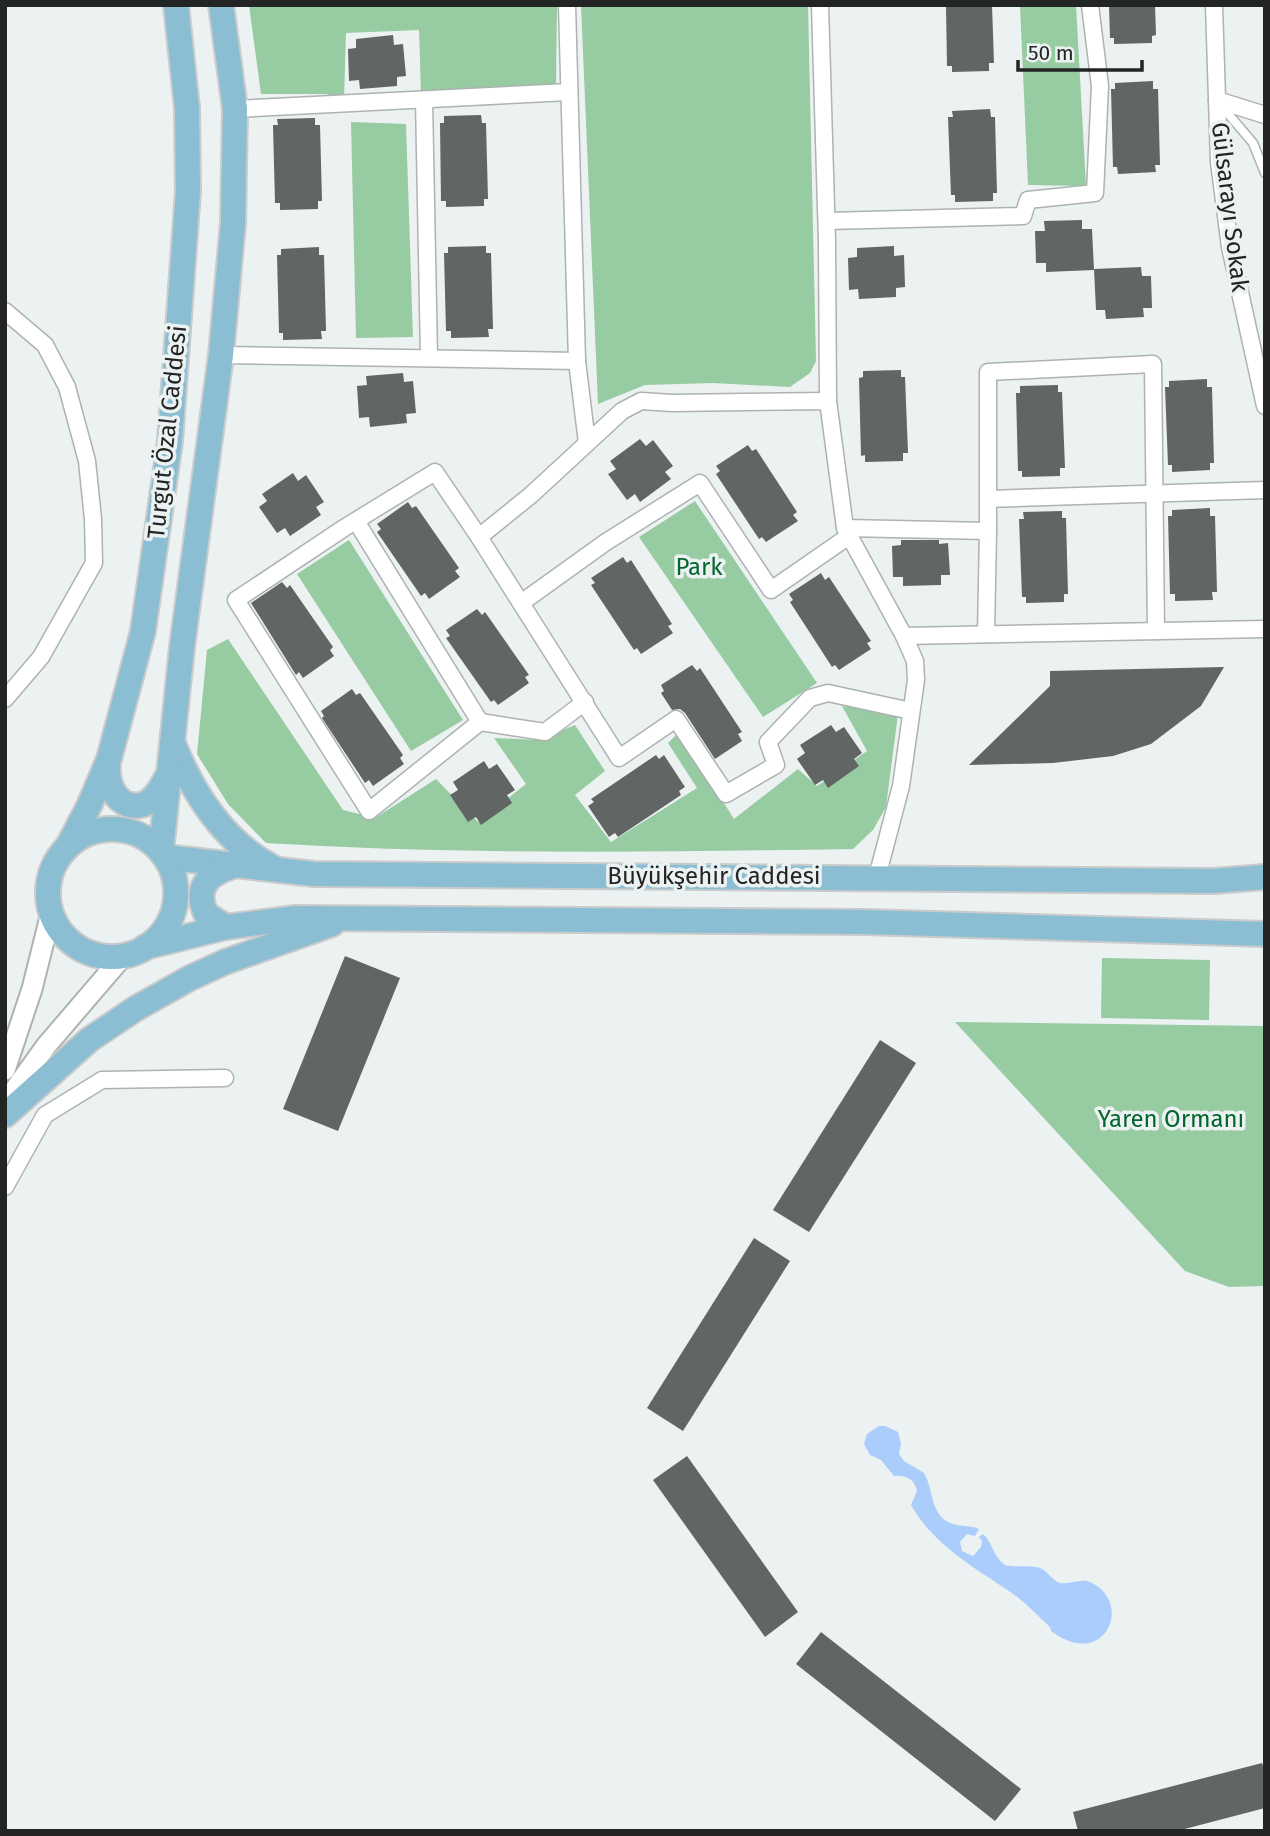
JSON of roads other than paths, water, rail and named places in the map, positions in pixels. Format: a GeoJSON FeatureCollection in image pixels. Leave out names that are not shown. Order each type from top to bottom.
{"type":"FeatureCollection","features":[{"type":"Feature","properties":{"kind":"main road","name":"Turgut Özal Caddesi"},"geometry":{"type":"LineString","coordinates":[[68,846],[89,806],[108,759],[143,631],[170,441],[188,181],[187,108],[176,5]]}},
{"type":"Feature","properties":{"kind":"main road","name":"Turgut Özal Caddesi"},"geometry":{"type":"LineString","coordinates":[[163,854],[171,739],[221,355],[233,223],[235,109],[221,5]]}},
{"type":"Feature","properties":{"kind":"main road"},"geometry":{"type":"LineString","coordinates":[[171,739],[188,778],[222,827],[244,850],[279,871]]}},
{"type":"Feature","properties":{"kind":"main road"},"geometry":{"type":"LineString","coordinates":[[108,759],[107,776],[110,788],[128,804],[139,805],[149,801],[159,792],[167,777]]}},
{"type":"Feature","properties":{"kind":"main road"},"geometry":{"type":"LineString","coordinates":[[116,829],[136,833],[163,854],[175,881],[175,903],[168,924],[161,933],[134,951],[104,956],[75,946],[60,931],[51,913],[48,892],[51,872],[68,846],[95,831],[116,829]]}},
{"type":"Feature","properties":{"kind":"main road","name":"Büyükşehir Caddesi"},"geometry":{"type":"LineString","coordinates":[[163,854],[233,866],[328,874],[1213,881],[1265,877]]}},
{"type":"Feature","properties":{"kind":"main road"},"geometry":{"type":"LineString","coordinates":[[226,927],[206,914],[201,895],[209,877],[217,871],[233,866]]}},
{"type":"Feature","properties":{"kind":"main road","name":"Büyükşehir Caddesi"},"geometry":{"type":"LineString","coordinates":[[134,951],[226,927],[296,918],[865,922],[1265,934]]}},
{"type":"Feature","properties":{"kind":"main road"},"geometry":{"type":"LineString","coordinates":[[5,1115],[89,1040],[135,1009],[225,962],[349,918]]}},
{"type":"Feature","properties":{"kind":"street"},"geometry":{"type":"LineString","coordinates":[[567,5],[576,361],[587,443]]}},
{"type":"Feature","properties":{"kind":"street"},"geometry":{"type":"LineString","coordinates":[[821,5],[827,221],[828,401],[847,532],[904,636],[915,662],[916,680],[901,786],[877,877]]}},
{"type":"Feature","properties":{"kind":"street"},"geometry":{"type":"LineString","coordinates":[[827,221],[1023,216],[1028,200],[1096,193],[1100,86],[1090,5]]}},
{"type":"Feature","properties":{"kind":"street","name":"Gülsarayı Sokak"},"geometry":{"type":"LineString","coordinates":[[1214,5],[1219,162],[1230,247],[1264,395]]}},
{"type":"Feature","properties":{"kind":"street"},"geometry":{"type":"LineString","coordinates":[[235,109],[569,92]]}},
{"type":"Feature","properties":{"kind":"street"},"geometry":{"type":"LineString","coordinates":[[424,100],[429,358]]}},
{"type":"Feature","properties":{"kind":"street"},"geometry":{"type":"LineString","coordinates":[[1217,100],[1265,115]]}},
{"type":"Feature","properties":{"kind":"street"},"geometry":{"type":"LineString","coordinates":[[5,311],[45,345],[67,387],[88,461],[94,564],[40,657],[5,699]]}},
{"type":"Feature","properties":{"kind":"street"},"geometry":{"type":"LineString","coordinates":[[221,355],[576,361]]}},
{"type":"Feature","properties":{"kind":"street"},"geometry":{"type":"LineString","coordinates":[[986,634],[988,372],[1153,364],[1157,631]]}},
{"type":"Feature","properties":{"kind":"street"},"geometry":{"type":"LineString","coordinates":[[479,537],[531,495],[622,411],[641,401],[672,404],[828,401]]}},
{"type":"Feature","properties":{"kind":"street"},"geometry":{"type":"LineString","coordinates":[[585,702],[545,732],[480,722],[369,811],[236,600],[356,520],[435,472],[522,603],[585,702],[620,758],[676,719],[726,794],[776,765],[768,741],[810,698],[828,693],[911,711]]}},
{"type":"Feature","properties":{"kind":"street"},"geometry":{"type":"LineString","coordinates":[[522,603],[606,542],[700,483],[771,590],[847,532],[988,531]]}},
{"type":"Feature","properties":{"kind":"street"},"geometry":{"type":"LineString","coordinates":[[988,499],[1265,490]]}},
{"type":"Feature","properties":{"kind":"street"},"geometry":{"type":"LineString","coordinates":[[356,520],[480,722]]}},
{"type":"Feature","properties":{"kind":"street"},"geometry":{"type":"LineString","coordinates":[[904,636],[1265,629]]}},
{"type":"Feature","properties":{"kind":"street"},"geometry":{"type":"LineString","coordinates":[[5,1070],[32,989],[51,913]]}},
{"type":"Feature","properties":{"kind":"street"},"geometry":{"type":"LineString","coordinates":[[5,1103],[53,1036],[134,951]]}},
{"type":"Feature","properties":{"kind":"street"},"geometry":{"type":"LineString","coordinates":[[5,1187],[46,1115],[102,1080],[225,1078]]}},
{"type":"Feature","properties":{"kind":"lane"},"geometry":{"type":"LineString","coordinates":[[1217,100],[1253,143],[1265,173]]}},
{"type":"Feature","properties":{"kind":"water"},"geometry":{"type":"Polygon","coordinates":[[[879,1426],[898,1432],[901,1444],[899,1454],[904,1461],[924,1473],[939,1514],[950,1523],[979,1529],[975,1536],[967,1534],[960,1542],[962,1551],[973,1556],[981,1547],[982,1541],[979,1537],[983,1534],[1005,1565],[1039,1568],[1060,1583],[1092,1583],[1104,1593],[1111,1605],[1107,1630],[1098,1639],[1086,1643],[1070,1641],[1051,1631],[1020,1599],[942,1543],[911,1505],[917,1491],[914,1483],[906,1477],[894,1476],[881,1460],[870,1455],[864,1444],[867,1434],[879,1426]]]}},
{"type":"Feature","properties":{"kind":"park label","name":"Park"},"geometry":{"type":"Point","coordinates":[699,567]}},
{"type":"Feature","properties":{"kind":"park label","name":"Yaren Ormanı"},"geometry":{"type":"Point","coordinates":[1171,1119]}}]}
